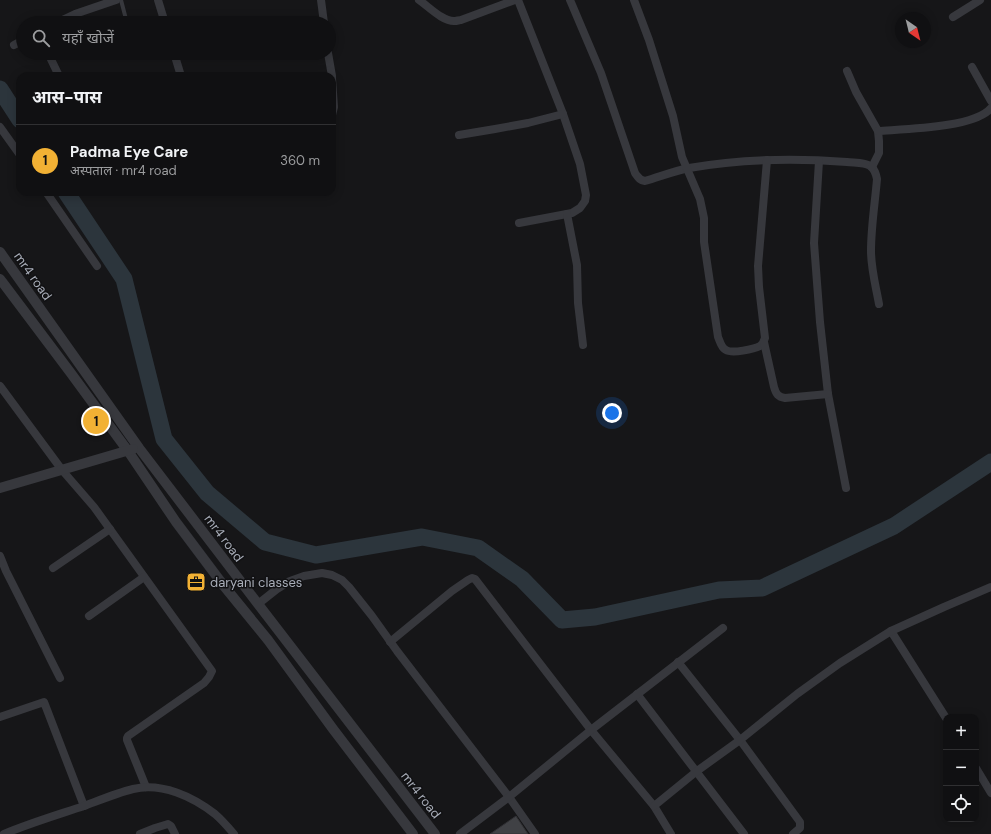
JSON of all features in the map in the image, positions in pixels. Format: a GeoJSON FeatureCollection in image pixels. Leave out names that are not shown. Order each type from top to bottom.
{"type":"FeatureCollection","features":[{"type":"Feature","properties":{"kind":"street"},"geometry":{"type":"LineString","coordinates":[[71,16],[116,0]]}},
{"type":"Feature","properties":{"kind":"street"},"geometry":{"type":"LineString","coordinates":[[158,0],[163,16]]}},
{"type":"Feature","properties":{"kind":"street"},"geometry":{"type":"LineString","coordinates":[[321,0],[323,16]]}},
{"type":"Feature","properties":{"kind":"street"},"geometry":{"type":"LineString","coordinates":[[419,0],[426,4],[434,12],[453,22],[515,0]]}},
{"type":"Feature","properties":{"kind":"street"},"geometry":{"type":"LineString","coordinates":[[518,0],[580,164],[586,195],[585,201],[580,208],[572,213],[518,223]]}},
{"type":"Feature","properties":{"kind":"street"},"geometry":{"type":"LineString","coordinates":[[570,0],[601,73],[632,164],[638,178],[641,180],[645,181],[687,168],[746,161],[819,161],[863,164],[872,167],[876,172],[877,179],[871,252],[879,304]]}},
{"type":"Feature","properties":{"kind":"street"},"geometry":{"type":"LineString","coordinates":[[634,0],[649,40],[673,116],[682,157],[700,199],[704,218],[704,242],[709,270],[712,305],[718,337],[723,348],[728,351],[743,351],[761,346],[764,342]]}},
{"type":"Feature","properties":{"kind":"street"},"geometry":{"type":"LineString","coordinates":[[952,17],[980,0]]}},
{"type":"Feature","properties":{"kind":"street"},"geometry":{"type":"LineString","coordinates":[[51,60],[57,72]]}},
{"type":"Feature","properties":{"kind":"street"},"geometry":{"type":"LineString","coordinates":[[176,60],[180,72]]}},
{"type":"Feature","properties":{"kind":"street"},"geometry":{"type":"LineString","coordinates":[[329,60],[331,72]]}},
{"type":"Feature","properties":{"kind":"street"},"geometry":{"type":"LineString","coordinates":[[972,66],[991,99]]}},
{"type":"Feature","properties":{"kind":"street"},"geometry":{"type":"LineString","coordinates":[[846,71],[878,131],[879,153],[872,167]]}},
{"type":"Feature","properties":{"kind":"street"},"geometry":{"type":"LineString","coordinates":[[878,131],[940,126],[971,120],[984,114],[991,108]]}},
{"type":"Feature","properties":{"kind":"street"},"geometry":{"type":"LineString","coordinates":[[459,135],[528,123],[562,114]]}},
{"type":"Feature","properties":{"kind":"street"},"geometry":{"type":"LineString","coordinates":[[0,127],[16,149]]}},
{"type":"Feature","properties":{"kind":"street"},"geometry":{"type":"LineString","coordinates":[[767,160],[758,266],[765,338],[764,342],[774,387],[776,393],[780,397],[785,398],[828,394]]}},
{"type":"Feature","properties":{"kind":"street"},"geometry":{"type":"LineString","coordinates":[[819,161],[814,243],[820,322],[828,394],[846,488]]}},
{"type":"Feature","properties":{"kind":"street"},"geometry":{"type":"LineString","coordinates":[[49,196],[97,266]]}},
{"type":"Feature","properties":{"kind":"street"},"geometry":{"type":"LineString","coordinates":[[567,214],[577,265],[578,303],[583,345]]}},
{"type":"Feature","properties":{"kind":"street","name":"mr4 road"},"geometry":{"type":"LineString","coordinates":[[0,252],[139,448],[435,834]]}},
{"type":"Feature","properties":{"kind":"street"},"geometry":{"type":"LineString","coordinates":[[0,279],[128,451],[176,522],[224,586],[268,640],[333,729],[413,834]]}},
{"type":"Feature","properties":{"kind":"street"},"geometry":{"type":"LineString","coordinates":[[0,386],[62,470],[94,507],[212,671],[204,683],[128,736],[127,740],[146,787]]}},
{"type":"Feature","properties":{"kind":"street"},"geometry":{"type":"LineString","coordinates":[[0,488],[139,448]]}},
{"type":"Feature","properties":{"kind":"street"},"geometry":{"type":"LineString","coordinates":[[54,568],[110,530]]}},
{"type":"Feature","properties":{"kind":"street"},"geometry":{"type":"LineString","coordinates":[[0,556],[6,571],[60,678]]}},
{"type":"Feature","properties":{"kind":"street"},"geometry":{"type":"LineString","coordinates":[[258,604],[290,581],[304,576],[322,573],[332,575],[342,580],[372,616],[535,834]]}},
{"type":"Feature","properties":{"kind":"street"},"geometry":{"type":"LineString","coordinates":[[89,616],[144,577]]}},
{"type":"Feature","properties":{"kind":"street"},"geometry":{"type":"LineString","coordinates":[[390,642],[468,580],[472,578],[475,579],[591,730],[654,806],[669,833]]}},
{"type":"Feature","properties":{"kind":"street"},"geometry":{"type":"LineString","coordinates":[[654,806],[797,694],[840,663],[891,631],[991,587]]}},
{"type":"Feature","properties":{"kind":"street"},"geometry":{"type":"LineString","coordinates":[[460,834],[723,628]]}},
{"type":"Feature","properties":{"kind":"street"},"geometry":{"type":"LineString","coordinates":[[891,631],[943,714]]}},
{"type":"Feature","properties":{"kind":"street"},"geometry":{"type":"LineString","coordinates":[[678,662],[740,740],[800,822],[800,828],[793,834]]}},
{"type":"Feature","properties":{"kind":"street"},"geometry":{"type":"LineString","coordinates":[[637,694],[744,834]]}},
{"type":"Feature","properties":{"kind":"street"},"geometry":{"type":"LineString","coordinates":[[0,717],[44,702],[84,806]]}},
{"type":"Feature","properties":{"kind":"street"},"geometry":{"type":"LineString","coordinates":[[979,773],[991,793]]}},
{"type":"Feature","properties":{"kind":"street"},"geometry":{"type":"LineString","coordinates":[[4,834],[134,788],[146,787],[168,789],[192,798],[216,815],[234,834]]}},
{"type":"Feature","properties":{"kind":"street"},"geometry":{"type":"LineString","coordinates":[[140,834],[168,824],[171,826],[175,834]]}},
{"type":"Feature","properties":{"kind":"street"},"geometry":{"type":"LineString","coordinates":[[225,824],[242,834]]}},
{"type":"Feature","properties":{"kind":"lane"},"geometry":{"type":"LineString","coordinates":[[121,0],[125,16]]}},
{"type":"Feature","properties":{"kind":"building"},"geometry":{"type":"Polygon","coordinates":[[[516,816],[528,834],[490,834],[516,816]]]}},
{"type":"Feature","properties":{"kind":"waterway"},"geometry":{"type":"LineString","coordinates":[[0,89],[16,114]]}},
{"type":"Feature","properties":{"kind":"waterway"},"geometry":{"type":"LineString","coordinates":[[69,196],[124,279],[164,439],[207,493],[265,542],[316,555],[422,537],[478,548],[522,579],[562,620],[595,617],[719,590],[762,588],[894,526],[991,462]]}},
{"type":"Feature","properties":{"kind":"place","name":"Padma Eye Care"},"geometry":{"type":"Point","coordinates":[96,421]}},
{"type":"Feature","properties":{"kind":"place","name":"daryani classes"},"geometry":{"type":"Point","coordinates":[196,582]}}]}
